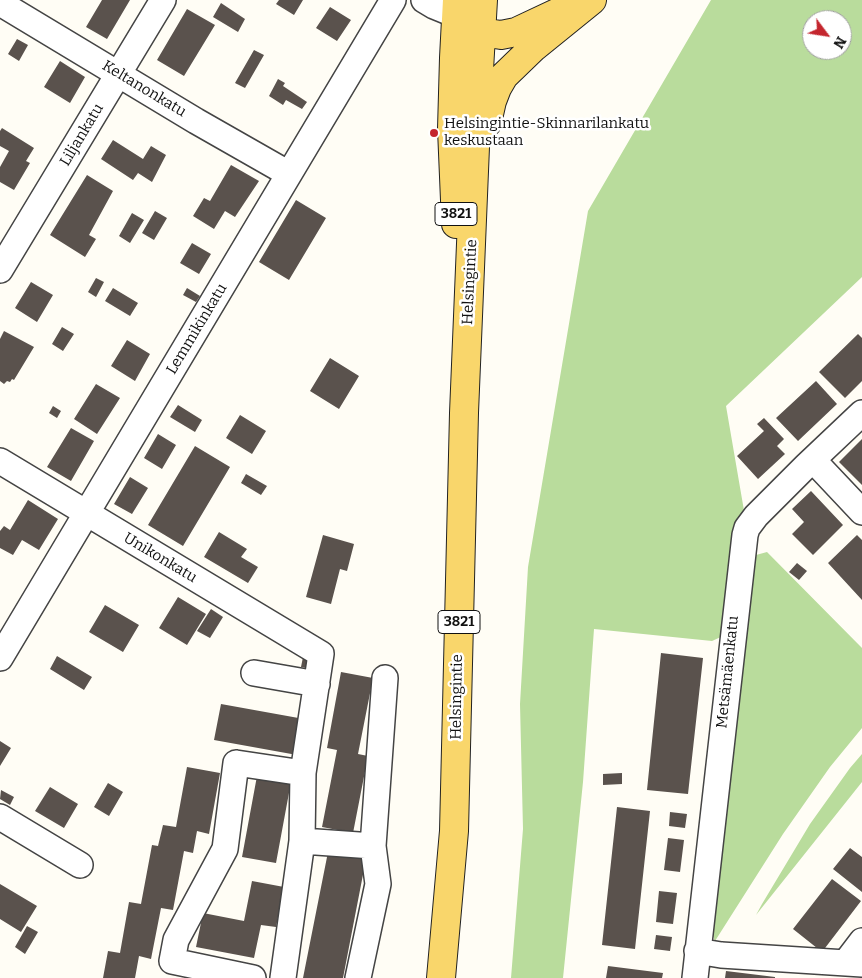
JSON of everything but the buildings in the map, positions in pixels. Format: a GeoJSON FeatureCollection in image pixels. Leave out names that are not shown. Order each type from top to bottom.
{"type":"FeatureCollection","features":[{"type":"Feature","properties":{"kind":"main road"},"geometry":{"type":"LineString","coordinates":[[482,0],[456,7],[467,25],[481,32],[501,35],[516,32],[585,0]]}},
{"type":"Feature","properties":{"kind":"main road","name":"Helsingintie"},"geometry":{"type":"LineString","coordinates":[[459,978],[454,831],[464,413],[482,0]]}},
{"type":"Feature","properties":{"kind":"main road"},"geometry":{"type":"LineString","coordinates":[[499,0],[507,0]]}},
{"type":"Feature","properties":{"kind":"main road"},"geometry":{"type":"LineString","coordinates":[[473,211],[492,100],[497,88],[504,76],[519,61],[592,0]]}},
{"type":"Feature","properties":{"kind":"main road","name":"Helsingintie"},"geometry":{"type":"LineString","coordinates":[[456,7],[452,129],[464,413]]}},
{"type":"Feature","properties":{"kind":"main road","name":"Helsingintie"},"geometry":{"type":"LineString","coordinates":[[441,978],[454,831]]}},
{"type":"Feature","properties":{"kind":"street","name":"Liljankatu"},"geometry":{"type":"LineString","coordinates":[[0,270],[163,0]]}},
{"type":"Feature","properties":{"kind":"street","name":"Lemmikinkatu"},"geometry":{"type":"LineString","coordinates":[[0,658],[393,0]]}},
{"type":"Feature","properties":{"kind":"street"},"geometry":{"type":"LineString","coordinates":[[424,0],[434,6],[456,7]]}},
{"type":"Feature","properties":{"kind":"street","name":"Keltanonkatu"},"geometry":{"type":"LineString","coordinates":[[0,3],[196,121],[289,174]]}},
{"type":"Feature","properties":{"kind":"street","name":"Metsämäenkatu"},"geometry":{"type":"LineString","coordinates":[[694,978],[745,535],[756,516],[862,414]]}},
{"type":"Feature","properties":{"kind":"street"},"geometry":{"type":"LineString","coordinates":[[813,460],[862,512]]}},
{"type":"Feature","properties":{"kind":"street","name":"Unikonkatu"},"geometry":{"type":"LineString","coordinates":[[0,461],[321,654],[317,684]]}},
{"type":"Feature","properties":{"kind":"street"},"geometry":{"type":"LineString","coordinates":[[254,672],[317,684],[303,773],[302,841],[283,978]]}},
{"type":"Feature","properties":{"kind":"street"},"geometry":{"type":"LineString","coordinates":[[358,978],[378,884],[373,846],[385,678]]}},
{"type":"Feature","properties":{"kind":"street"},"geometry":{"type":"LineString","coordinates":[[253,978],[184,971],[172,961],[176,940],[225,848],[236,763],[303,773]]}},
{"type":"Feature","properties":{"kind":"street"},"geometry":{"type":"LineString","coordinates":[[0,817],[80,865]]}},
{"type":"Feature","properties":{"kind":"street"},"geometry":{"type":"LineString","coordinates":[[302,841],[373,846]]}},
{"type":"Feature","properties":{"kind":"street"},"geometry":{"type":"LineString","coordinates":[[697,951],[721,955],[854,963],[862,941]]}},
{"type":"Feature","properties":{"kind":"green space"},"geometry":{"type":"Polygon","coordinates":[[[711,0],[862,0],[862,277],[726,406],[747,528],[723,636],[712,641],[594,629],[583,782],[563,978],[511,978],[523,829],[520,704],[528,567],[588,211],[711,0]]]}},
{"type":"Feature","properties":{"kind":"green space"},"geometry":{"type":"Polygon","coordinates":[[[767,552],[862,648],[862,728],[830,767],[783,834],[715,941],[711,931],[723,809],[756,555],[767,552]]]}},
{"type":"Feature","properties":{"kind":"green space"},"geometry":{"type":"Polygon","coordinates":[[[862,754],[862,782],[756,915],[810,824],[862,754]]]}},
{"type":"Feature","properties":{"kind":"place","name":"Helsingintie-Skinnarilankatu keskustaan"},"geometry":{"type":"Point","coordinates":[434,133]}}]}
